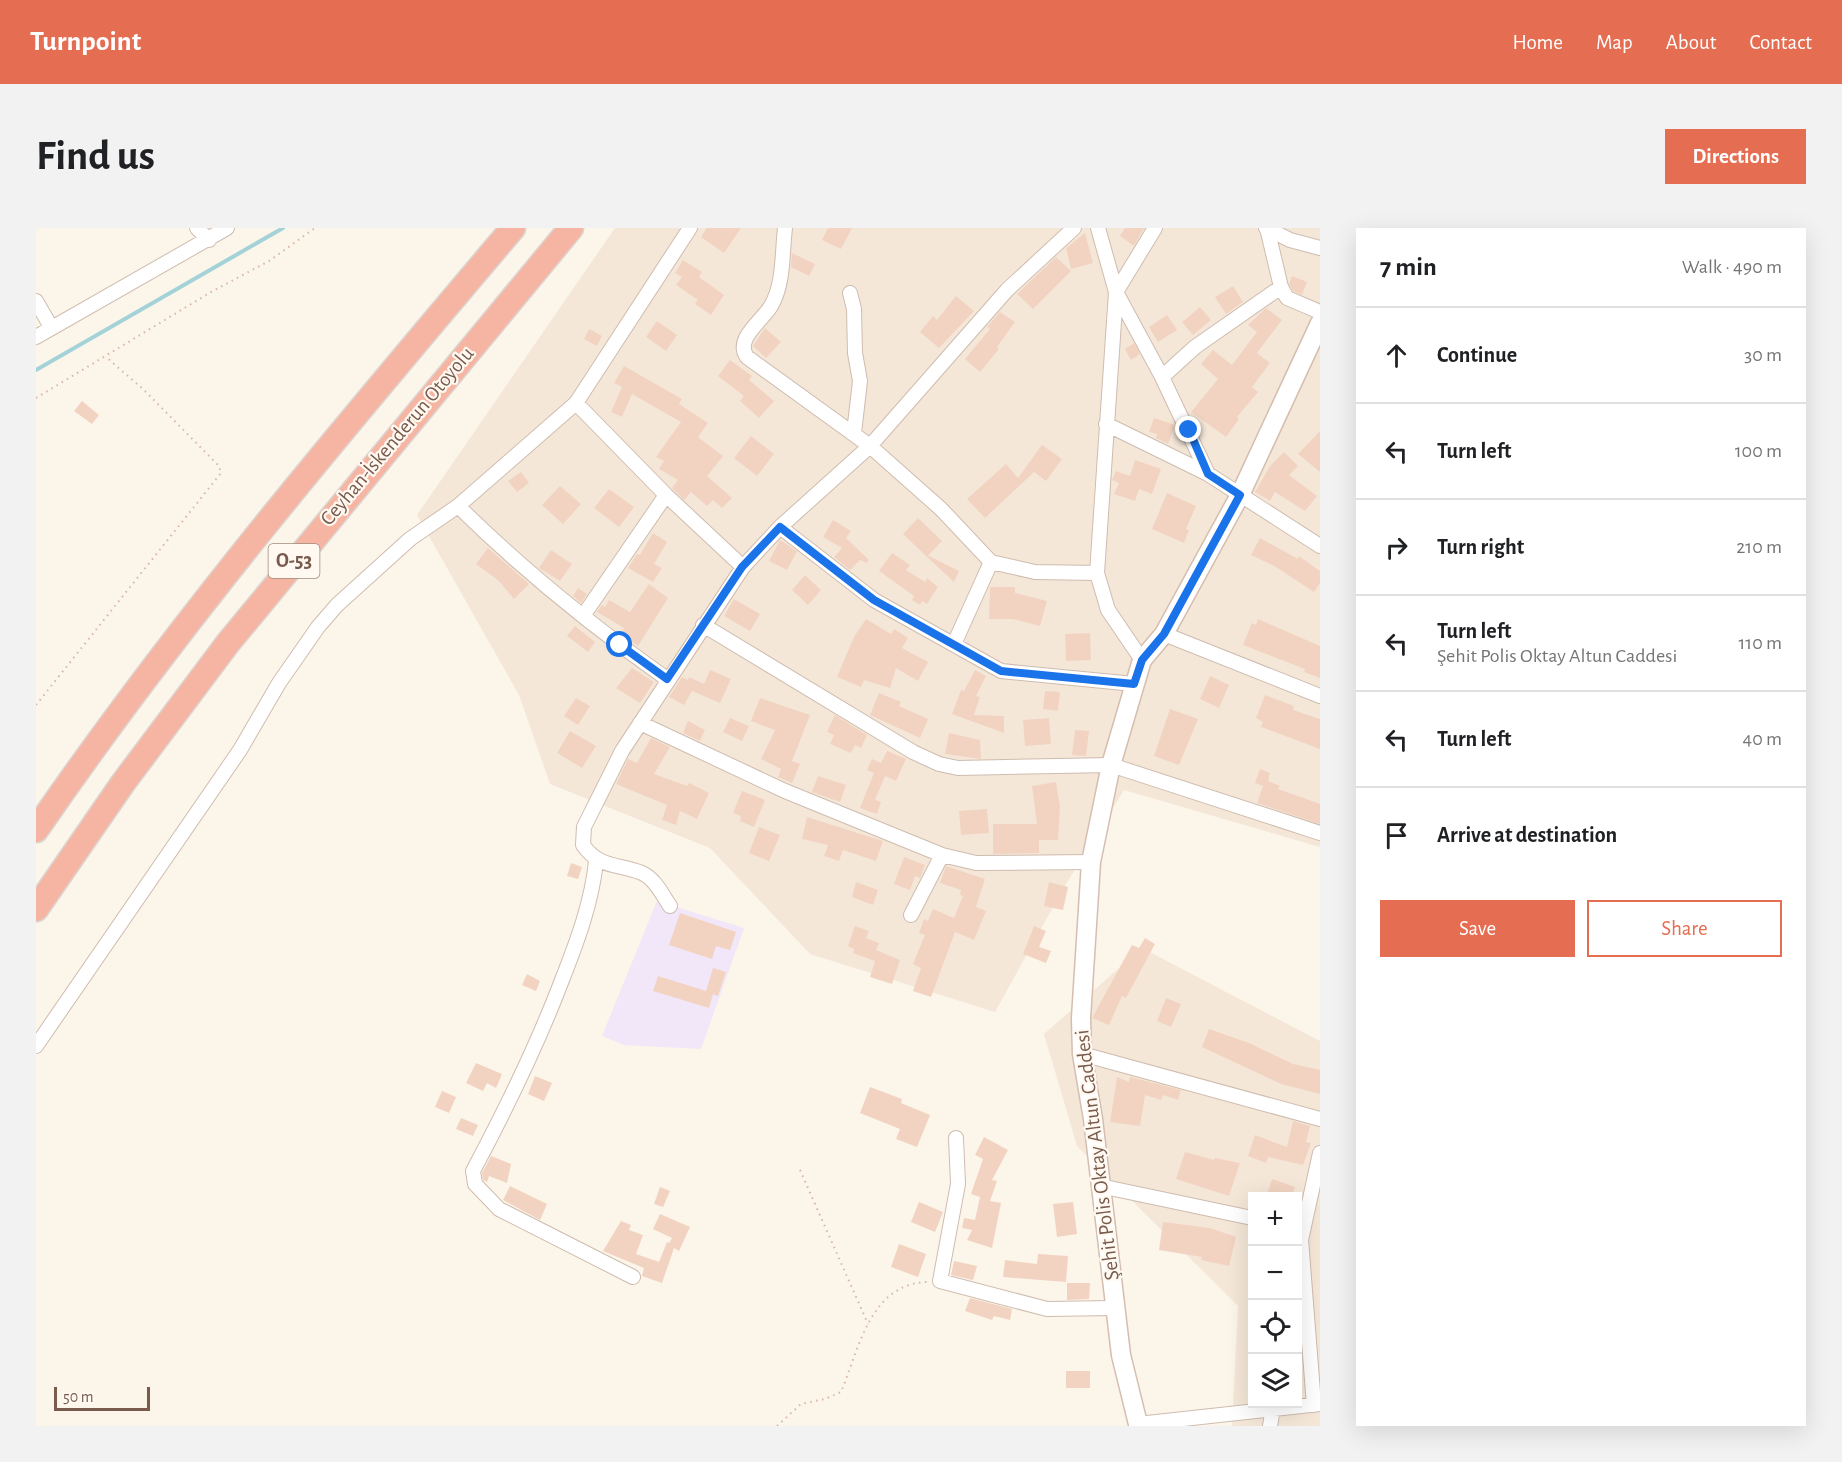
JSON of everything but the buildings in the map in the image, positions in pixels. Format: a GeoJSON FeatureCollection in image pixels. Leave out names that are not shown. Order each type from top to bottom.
{"type":"FeatureCollection","features":[{"type":"Feature","properties":{"kind":"highway","name":"Ceyhan-İskenderun Otoyolu"},"geometry":{"type":"LineString","coordinates":[[36,830],[86,757],[193,616],[389,375],[513,228]]}},
{"type":"Feature","properties":{"kind":"highway","name":"Ceyhan-İskenderun Otoyolu"},"geometry":{"type":"LineString","coordinates":[[36,909],[123,783],[228,643],[571,228]]}},
{"type":"Feature","properties":{"kind":"street"},"geometry":{"type":"LineString","coordinates":[[197,228],[209,240]]}},
{"type":"Feature","properties":{"kind":"street"},"geometry":{"type":"LineString","coordinates":[[36,337],[227,228]]}},
{"type":"Feature","properties":{"kind":"street"},"geometry":{"type":"LineString","coordinates":[[36,1046],[240,750],[285,674],[318,627],[410,539],[458,506],[576,403],[690,228]]}},
{"type":"Feature","properties":{"kind":"street"},"geometry":{"type":"LineString","coordinates":[[785,228],[778,290],[771,306],[748,333],[744,353],[870,446],[941,509],[991,562],[1035,572],[1097,573]]}},
{"type":"Feature","properties":{"kind":"street"},"geometry":{"type":"LineString","coordinates":[[670,906],[657,886],[643,874],[596,861],[583,845],[584,827],[622,751],[742,567],[780,527],[870,446],[1006,290],[1074,228]]}},
{"type":"Feature","properties":{"kind":"street"},"geometry":{"type":"LineString","coordinates":[[1098,228],[1116,292],[1162,377],[1208,474]]}},
{"type":"Feature","properties":{"kind":"street"},"geometry":{"type":"LineString","coordinates":[[1142,660],[1108,610],[1097,573],[1116,292],[1155,228]]}},
{"type":"Feature","properties":{"kind":"street"},"geometry":{"type":"LineString","coordinates":[[1266,228],[1290,240],[1320,248]]}},
{"type":"Feature","properties":{"kind":"street"},"geometry":{"type":"LineString","coordinates":[[1266,228],[1281,287],[1287,298],[1320,312]]}},
{"type":"Feature","properties":{"kind":"street"},"geometry":{"type":"LineString","coordinates":[[1162,377],[1195,347],[1281,287]]}},
{"type":"Feature","properties":{"kind":"street"},"geometry":{"type":"LineString","coordinates":[[850,293],[854,309],[855,353],[860,381],[854,433]]}},
{"type":"Feature","properties":{"kind":"street"},"geometry":{"type":"LineString","coordinates":[[36,302],[51,327]]}},
{"type":"Feature","properties":{"kind":"street","name":"Şehit Polis Oktay Altun Caddesi"},"geometry":{"type":"LineString","coordinates":[[1138,1425],[1121,1355],[1094,1119],[1082,1054],[1081,1018],[1091,862],[1111,765],[1142,660],[1164,634],[1240,495],[1320,323]]}},
{"type":"Feature","properties":{"kind":"street"},"geometry":{"type":"LineString","coordinates":[[576,403],[666,495],[742,567]]}},
{"type":"Feature","properties":{"kind":"street"},"geometry":{"type":"LineString","coordinates":[[1106,424],[1208,474],[1320,546]]}},
{"type":"Feature","properties":{"kind":"street"},"geometry":{"type":"LineString","coordinates":[[583,616],[666,495]]}},
{"type":"Feature","properties":{"kind":"street"},"geometry":{"type":"LineString","coordinates":[[458,506],[514,561],[667,679]]}},
{"type":"Feature","properties":{"kind":"street"},"geometry":{"type":"LineString","coordinates":[[780,527],[874,600],[1001,671],[1134,684]]}},
{"type":"Feature","properties":{"kind":"street"},"geometry":{"type":"LineString","coordinates":[[954,644],[991,562]]}},
{"type":"Feature","properties":{"kind":"street"},"geometry":{"type":"LineString","coordinates":[[703,625],[913,752],[939,764],[958,768],[1111,765],[1320,833]]}},
{"type":"Feature","properties":{"kind":"street"},"geometry":{"type":"LineString","coordinates":[[1164,634],[1320,696]]}},
{"type":"Feature","properties":{"kind":"street"},"geometry":{"type":"LineString","coordinates":[[640,723],[785,791],[942,855],[976,863],[1091,862]]}},
{"type":"Feature","properties":{"kind":"street"},"geometry":{"type":"LineString","coordinates":[[911,915],[942,855]]}},
{"type":"Feature","properties":{"kind":"street"},"geometry":{"type":"LineString","coordinates":[[596,861],[594,880],[575,947],[539,1040],[473,1171],[475,1184],[499,1209],[633,1277]]}},
{"type":"Feature","properties":{"kind":"street"},"geometry":{"type":"LineString","coordinates":[[1082,1054],[1320,1119]]}},
{"type":"Feature","properties":{"kind":"street"},"geometry":{"type":"LineString","coordinates":[[956,1138],[958,1184],[940,1281],[1047,1309],[1114,1308]]}},
{"type":"Feature","properties":{"kind":"street"},"geometry":{"type":"LineString","coordinates":[[1302,1222],[1320,1153]]}},
{"type":"Feature","properties":{"kind":"street"},"geometry":{"type":"LineString","coordinates":[[1100,1186],[1248,1217]]}},
{"type":"Feature","properties":{"kind":"street"},"geometry":{"type":"LineString","coordinates":[[1302,1226],[1320,1226]]}},
{"type":"Feature","properties":{"kind":"street"},"geometry":{"type":"LineString","coordinates":[[1302,1246],[1313,1314],[1317,1404],[1302,1405]]}},
{"type":"Feature","properties":{"kind":"street"},"geometry":{"type":"LineString","coordinates":[[1138,1425],[1273,1408],[1270,1426]]}},
{"type":"Feature","properties":{"kind":"path"},"geometry":{"type":"LineString","coordinates":[[36,398],[211,292],[269,261],[315,228]]}},
{"type":"Feature","properties":{"kind":"path"},"geometry":{"type":"LineString","coordinates":[[36,705],[221,473],[219,466],[143,389],[106,357]]}},
{"type":"Feature","properties":{"kind":"path"},"geometry":{"type":"LineString","coordinates":[[800,1170],[868,1324]]}},
{"type":"Feature","properties":{"kind":"path"},"geometry":{"type":"LineString","coordinates":[[777,1426],[801,1404],[825,1399],[841,1392],[868,1324],[880,1302],[913,1282],[940,1281]]}},
{"type":"Feature","properties":{"kind":"shaded area"},"geometry":{"type":"Polygon","coordinates":[[[615,228],[1320,228],[1320,847],[1124,790],[1063,889],[995,1012],[810,954],[710,848],[550,784],[519,695],[417,515],[615,228]]]}},
{"type":"Feature","properties":{"kind":"shaded area"},"geometry":{"type":"Polygon","coordinates":[[[657,901],[744,928],[701,1049],[624,1045],[602,1036],[657,901]]]}},
{"type":"Feature","properties":{"kind":"shaded area"},"geometry":{"type":"Polygon","coordinates":[[[1142,948],[1320,1041],[1320,1426],[1232,1426],[1238,1306],[1077,1146],[1044,1034],[1142,948]]]}},
{"type":"Feature","properties":{"kind":"waterway"},"geometry":{"type":"LineString","coordinates":[[36,370],[283,228]]}},
{"type":"Feature","properties":{"kind":"route"},"geometry":{"type":"LineString","coordinates":[[620,645],[667,679],[742,567],[780,527],[874,600],[1001,671],[1134,684],[1142,660],[1164,634],[1240,495],[1208,474],[1189,430]]}}]}
